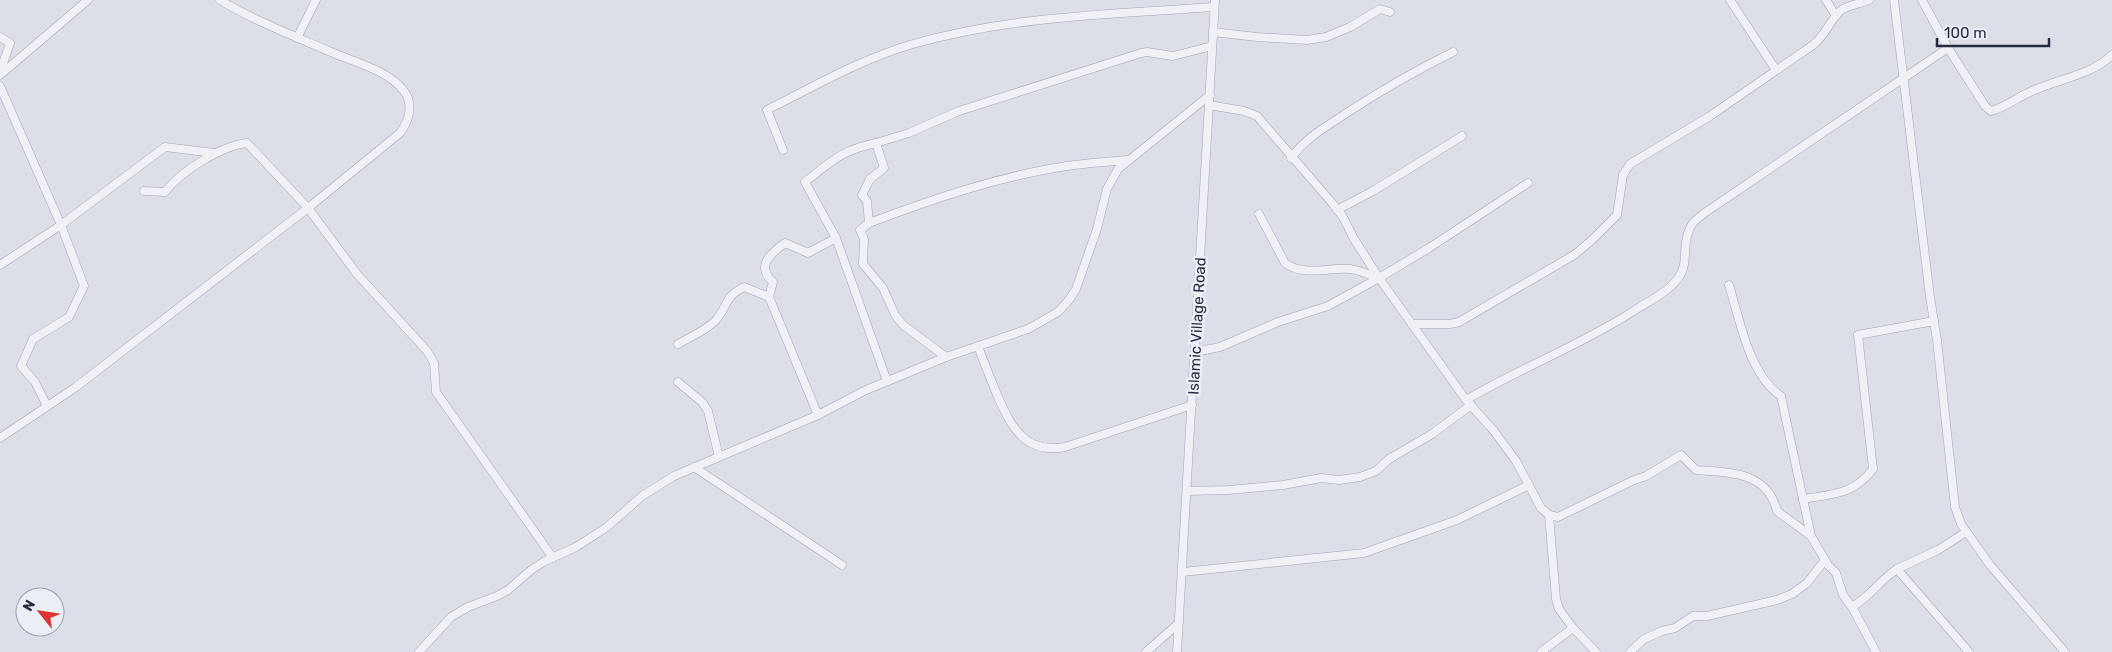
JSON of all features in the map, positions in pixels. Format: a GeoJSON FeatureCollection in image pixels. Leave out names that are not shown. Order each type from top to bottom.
{"type":"FeatureCollection","features":[{"type":"Feature","properties":{"kind":"street"},"geometry":{"type":"LineString","coordinates":[[0,74],[88,0]]}},
{"type":"Feature","properties":{"kind":"street"},"geometry":{"type":"LineString","coordinates":[[0,438],[76,387],[308,208],[400,133],[406,126],[410,114],[409,100],[405,92],[390,78],[298,38],[220,0]]}},
{"type":"Feature","properties":{"kind":"street"},"geometry":{"type":"LineString","coordinates":[[298,38],[316,0]]}},
{"type":"Feature","properties":{"kind":"street"},"geometry":{"type":"LineString","coordinates":[[1730,0],[1776,70]]}},
{"type":"Feature","properties":{"kind":"street"},"geometry":{"type":"LineString","coordinates":[[1826,0],[1836,16]]}},
{"type":"Feature","properties":{"kind":"street"},"geometry":{"type":"LineString","coordinates":[[1412,324],[1450,324],[1459,322],[1574,255],[1617,215],[1623,175],[1630,164],[1710,116],[1820,39],[1836,16],[1844,9],[1869,0]]}},
{"type":"Feature","properties":{"kind":"street"},"geometry":{"type":"LineString","coordinates":[[1894,0],[1955,507],[1960,524],[1990,565],[2065,652]]}},
{"type":"Feature","properties":{"kind":"street"},"geometry":{"type":"LineString","coordinates":[[1922,0],[1948,48],[1984,106],[1991,111],[2004,107],[2030,92],[2104,63],[2112,55]]}},
{"type":"Feature","properties":{"kind":"street"},"geometry":{"type":"LineString","coordinates":[[783,150],[767,110],[851,67],[912,44],[1005,24],[1215,4]]}},
{"type":"Feature","properties":{"kind":"street","name":"Islamic Village Road"},"geometry":{"type":"LineString","coordinates":[[1177,652],[1215,4]]}},
{"type":"Feature","properties":{"kind":"street"},"geometry":{"type":"LineString","coordinates":[[1213,32],[1307,40],[1326,37],[1380,9],[1390,12]]}},
{"type":"Feature","properties":{"kind":"street"},"geometry":{"type":"LineString","coordinates":[[0,37],[10,43],[0,74]]}},
{"type":"Feature","properties":{"kind":"street"},"geometry":{"type":"LineString","coordinates":[[887,381],[836,238],[806,182],[839,156],[854,148],[909,133],[959,111],[1141,53],[1147,52],[1173,56],[1212,46]]}},
{"type":"Feature","properties":{"kind":"street"},"geometry":{"type":"LineString","coordinates":[[1187,491],[1229,490],[1282,485],[1321,478],[1339,480],[1360,477],[1376,470],[1432,434],[1468,403],[1498,381],[1608,327],[1669,288],[1679,278],[1686,263],[1687,235],[1690,226],[1703,214],[1948,48]]}},
{"type":"Feature","properties":{"kind":"street"},"geometry":{"type":"LineString","coordinates":[[1291,158],[1304,141],[1324,127],[1398,81],[1452,52]]}},
{"type":"Feature","properties":{"kind":"street"},"geometry":{"type":"LineString","coordinates":[[0,86],[61,225],[84,286],[69,317],[33,339],[21,366],[35,382],[47,406]]}},
{"type":"Feature","properties":{"kind":"street"},"geometry":{"type":"LineString","coordinates":[[419,652],[451,617],[468,607],[508,590],[531,570],[576,547],[607,527],[642,496],[674,476],[818,415],[887,381],[946,357],[1028,329],[1058,312],[1076,289],[1091,247],[1107,189],[1118,169],[1210,95]]}},
{"type":"Feature","properties":{"kind":"street"},"geometry":{"type":"LineString","coordinates":[[1208,105],[1244,111],[1257,116],[1337,210],[1380,278],[1468,403],[1494,431],[1516,461],[1541,508],[1549,515],[1558,517],[1646,476],[1681,455],[1696,470],[1740,474],[1768,490],[1774,500],[1777,511],[1810,536],[1825,560],[1836,573],[1843,595],[1852,607],[1876,652]]}},
{"type":"Feature","properties":{"kind":"street"},"geometry":{"type":"LineString","coordinates":[[1337,210],[1373,191],[1462,136]]}},
{"type":"Feature","properties":{"kind":"street"},"geometry":{"type":"LineString","coordinates":[[144,191],[165,192],[171,183],[214,153],[247,143],[308,208],[357,274],[427,351],[434,363],[436,392],[552,558]]}},
{"type":"Feature","properties":{"kind":"street"},"geometry":{"type":"LineString","coordinates":[[869,223],[867,201],[862,195],[870,179],[884,168],[876,143]]}},
{"type":"Feature","properties":{"kind":"street"},"geometry":{"type":"LineString","coordinates":[[0,265],[61,225],[165,147],[214,153]]}},
{"type":"Feature","properties":{"kind":"street"},"geometry":{"type":"LineString","coordinates":[[946,357],[903,325],[892,310],[883,288],[863,264],[864,239],[860,230],[869,223],[904,210],[1002,180],[1066,166],[1128,160]]}},
{"type":"Feature","properties":{"kind":"street"},"geometry":{"type":"LineString","coordinates":[[1195,352],[1220,347],[1278,322],[1328,306],[1380,278],[1528,184]]}},
{"type":"Feature","properties":{"kind":"street"},"geometry":{"type":"LineString","coordinates":[[1259,214],[1285,263],[1291,268],[1315,271],[1349,269],[1380,278]]}},
{"type":"Feature","properties":{"kind":"street"},"geometry":{"type":"LineString","coordinates":[[818,415],[769,297],[773,282],[767,277],[764,268],[767,258],[785,243],[808,252],[836,238]]}},
{"type":"Feature","properties":{"kind":"street"},"geometry":{"type":"LineString","coordinates":[[1729,285],[1749,350],[1760,374],[1771,390],[1781,396],[1810,536]]}},
{"type":"Feature","properties":{"kind":"street"},"geometry":{"type":"LineString","coordinates":[[678,344],[715,321],[734,291],[744,286],[769,297]]}},
{"type":"Feature","properties":{"kind":"street"},"geometry":{"type":"LineString","coordinates":[[1803,499],[1849,491],[1873,470],[1858,335],[1934,320]]}},
{"type":"Feature","properties":{"kind":"street"},"geometry":{"type":"LineString","coordinates":[[978,346],[1008,421],[1023,438],[1043,447],[1052,449],[1065,446],[1192,405]]}},
{"type":"Feature","properties":{"kind":"street"},"geometry":{"type":"LineString","coordinates":[[678,382],[702,402],[708,411],[719,457]]}},
{"type":"Feature","properties":{"kind":"street"},"geometry":{"type":"LineString","coordinates":[[694,468],[842,565]]}},
{"type":"Feature","properties":{"kind":"street"},"geometry":{"type":"LineString","coordinates":[[1183,572],[1364,553],[1457,520],[1529,485]]}},
{"type":"Feature","properties":{"kind":"street"},"geometry":{"type":"LineString","coordinates":[[1549,515],[1556,600],[1559,609],[1573,628],[1596,652]]}},
{"type":"Feature","properties":{"kind":"street"},"geometry":{"type":"LineString","coordinates":[[1852,607],[1865,600],[1887,576],[1897,569],[1938,550],[1966,532]]}},
{"type":"Feature","properties":{"kind":"street"},"geometry":{"type":"LineString","coordinates":[[1630,652],[1644,640],[1662,630],[1674,628],[1693,616],[1707,616],[1777,600],[1792,594],[1807,583],[1825,560]]}},
{"type":"Feature","properties":{"kind":"street"},"geometry":{"type":"LineString","coordinates":[[1897,569],[1969,652]]}},
{"type":"Feature","properties":{"kind":"street"},"geometry":{"type":"LineString","coordinates":[[1146,652],[1179,623]]}},
{"type":"Feature","properties":{"kind":"street"},"geometry":{"type":"LineString","coordinates":[[1541,652],[1573,628]]}}]}
